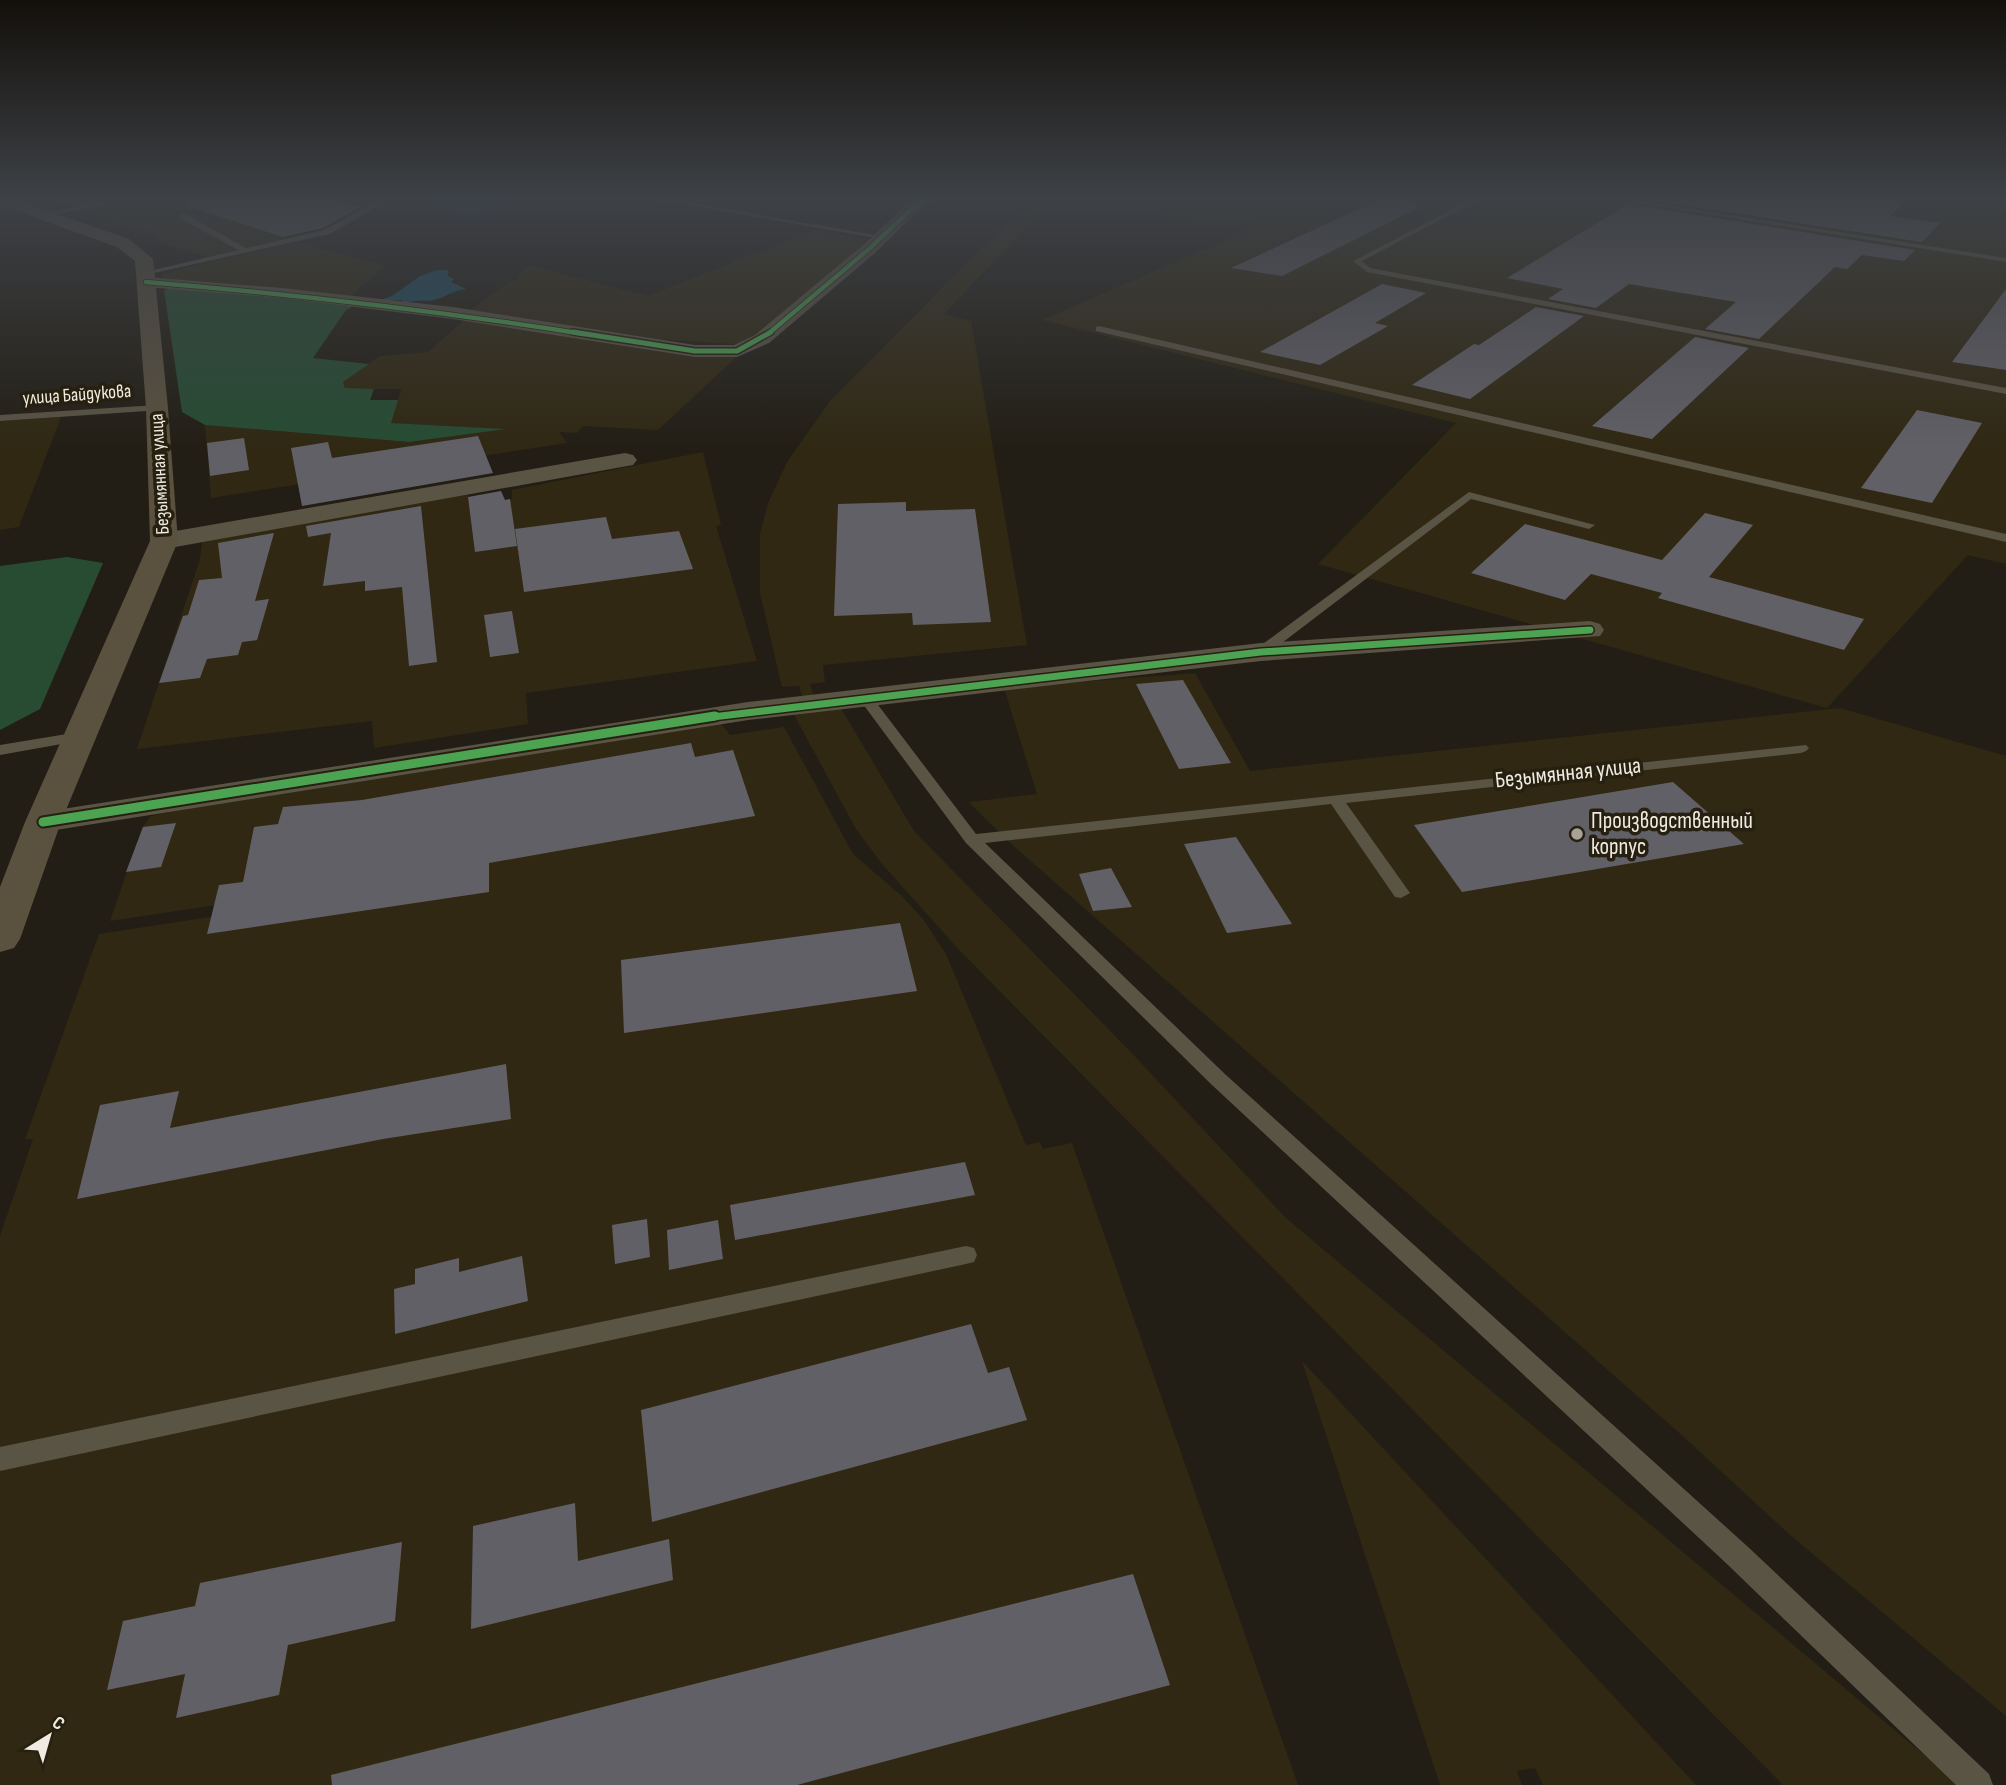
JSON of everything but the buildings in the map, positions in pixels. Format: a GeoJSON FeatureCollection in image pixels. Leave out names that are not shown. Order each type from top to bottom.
{"type":"FeatureCollection","features":[{"type":"Feature","properties":{"kind":"main road","name":"Безымянная улица"},"geometry":{"type":"LineString","coordinates":[[0,939],[43,822],[164,541],[146,283]]}},
{"type":"Feature","properties":{"kind":"street"},"geometry":{"type":"LineString","coordinates":[[194,283],[440,311],[695,351],[737,351],[762,339],[827,283]]}},
{"type":"Feature","properties":{"kind":"street"},"geometry":{"type":"LineString","coordinates":[[164,541],[625,460]]}},
{"type":"Feature","properties":{"kind":"street"},"geometry":{"type":"LineString","coordinates":[[43,822],[734,713],[863,696],[1261,652],[1590,630]]}},
{"type":"Feature","properties":{"kind":"lane"},"geometry":{"type":"LineString","coordinates":[[1437,283],[2006,391]]}},
{"type":"Feature","properties":{"kind":"lane"},"geometry":{"type":"LineString","coordinates":[[1100,329],[2006,538]]}},
{"type":"Feature","properties":{"kind":"lane","name":"улица Байдукова"},"geometry":{"type":"LineString","coordinates":[[0,418],[157,408]]}},
{"type":"Feature","properties":{"kind":"lane"},"geometry":{"type":"LineString","coordinates":[[1261,652],[1469,495],[1589,525]]}},
{"type":"Feature","properties":{"kind":"lane"},"geometry":{"type":"LineString","coordinates":[[863,696],[972,839],[1219,1080],[1737,1555],[1978,1785]]}},
{"type":"Feature","properties":{"kind":"lane"},"geometry":{"type":"LineString","coordinates":[[0,750],[79,737]]}},
{"type":"Feature","properties":{"kind":"lane","name":"Безымянная улица"},"geometry":{"type":"LineString","coordinates":[[972,839],[1801,748]]}},
{"type":"Feature","properties":{"kind":"lane"},"geometry":{"type":"LineString","coordinates":[[1335,799],[1401,894]]}},
{"type":"Feature","properties":{"kind":"lane"},"geometry":{"type":"LineString","coordinates":[[0,1459],[966,1255]]}},
{"type":"Feature","properties":{"kind":"shaded area"},"geometry":{"type":"Polygon","coordinates":[[[195,283],[365,283],[347,299],[195,283]]]}},
{"type":"Feature","properties":{"kind":"shaded area"},"geometry":{"type":"Polygon","coordinates":[[[508,283],[598,283],[648,296],[680,283],[823,283],[748,345],[657,339],[469,311],[508,283]]]}},
{"type":"Feature","properties":{"kind":"shaded area"},"geometry":{"type":"Polygon","coordinates":[[[947,283],[973,283],[944,314],[971,321],[1027,645],[823,665],[825,682],[810,684],[814,697],[839,705],[914,831],[1128,1049],[1286,1218],[1960,1785],[1783,1785],[961,952],[882,864],[856,829],[792,711],[803,699],[799,686],[782,687],[760,593],[760,534],[768,503],[787,462],[830,401],[947,283]]]}},
{"type":"Feature","properties":{"kind":"shaded area"},"geometry":{"type":"Polygon","coordinates":[[[1126,283],[2006,283],[2006,564],[1968,555],[1827,708],[1318,564],[1456,423],[1042,320],[1126,283]]]}},
{"type":"Feature","properties":{"kind":"shaded area"},"geometry":{"type":"Polygon","coordinates":[[[470,315],[626,340],[744,350],[658,430],[583,426],[577,433],[559,432],[567,443],[211,498],[205,425],[409,442],[501,429],[389,423],[402,389],[346,389],[343,382],[380,356],[428,352],[470,315]]]}},
{"type":"Feature","properties":{"kind":"shaded area"},"geometry":{"type":"Polygon","coordinates":[[[61,417],[19,527],[0,530],[0,421],[61,417]]]}},
{"type":"Feature","properties":{"kind":"shaded area"},"geometry":{"type":"Polygon","coordinates":[[[703,452],[721,525],[716,526],[757,661],[526,693],[528,724],[374,748],[372,721],[137,749],[200,559],[202,542],[398,504],[468,495],[470,504],[512,499],[512,490],[703,452]]]}},
{"type":"Feature","properties":{"kind":"shaded area"},"geometry":{"type":"Polygon","coordinates":[[[1195,673],[1250,771],[1840,708],[2006,756],[2006,1716],[1789,1534],[1686,1439],[1007,840],[969,802],[1037,794],[1004,688],[1195,673]]]}},
{"type":"Feature","properties":{"kind":"shaded area"},"geometry":{"type":"Polygon","coordinates":[[[719,721],[730,735],[784,727],[853,854],[902,896],[923,919],[946,954],[1026,1145],[1040,1142],[1043,1149],[1072,1143],[1298,1785],[0,1785],[0,1236],[33,1139],[25,1139],[99,934],[362,894],[362,883],[110,921],[142,828],[151,816],[270,792],[719,721]]]}},
{"type":"Feature","properties":{"kind":"shaded area"},"geometry":{"type":"Polygon","coordinates":[[[1302,1361],[1696,1785],[1543,1785],[1535,1768],[1517,1771],[1522,1785],[1440,1785],[1302,1361]]]}},
{"type":"Feature","properties":{"kind":"green space"},"geometry":{"type":"Polygon","coordinates":[[[180,285],[358,304],[346,310],[313,358],[369,364],[343,382],[345,388],[374,389],[370,400],[398,400],[391,423],[506,429],[409,442],[205,425],[182,412],[164,290],[180,285]]]}},
{"type":"Feature","properties":{"kind":"green space"},"geometry":{"type":"Polygon","coordinates":[[[67,557],[103,563],[40,709],[0,730],[0,566],[67,557]]]}},
{"type":"Feature","properties":{"kind":"water"},"geometry":{"type":"Polygon","coordinates":[[[410,283],[454,283],[466,289],[430,301],[406,303],[401,300],[380,300],[392,296],[410,283]]]}},
{"type":"Feature","properties":{"kind":"cycle path"},"geometry":{"type":"LineString","coordinates":[[162,283],[282,293],[453,313],[695,351],[737,351],[762,339],[828,283]]}},
{"type":"Feature","properties":{"kind":"cycle path"},"geometry":{"type":"LineString","coordinates":[[43,822],[748,711],[1261,652],[1590,630]]}},
{"type":"Feature","properties":{"kind":"place","name":"Производственный корпус"},"geometry":{"type":"Point","coordinates":[1577,834]}}]}
